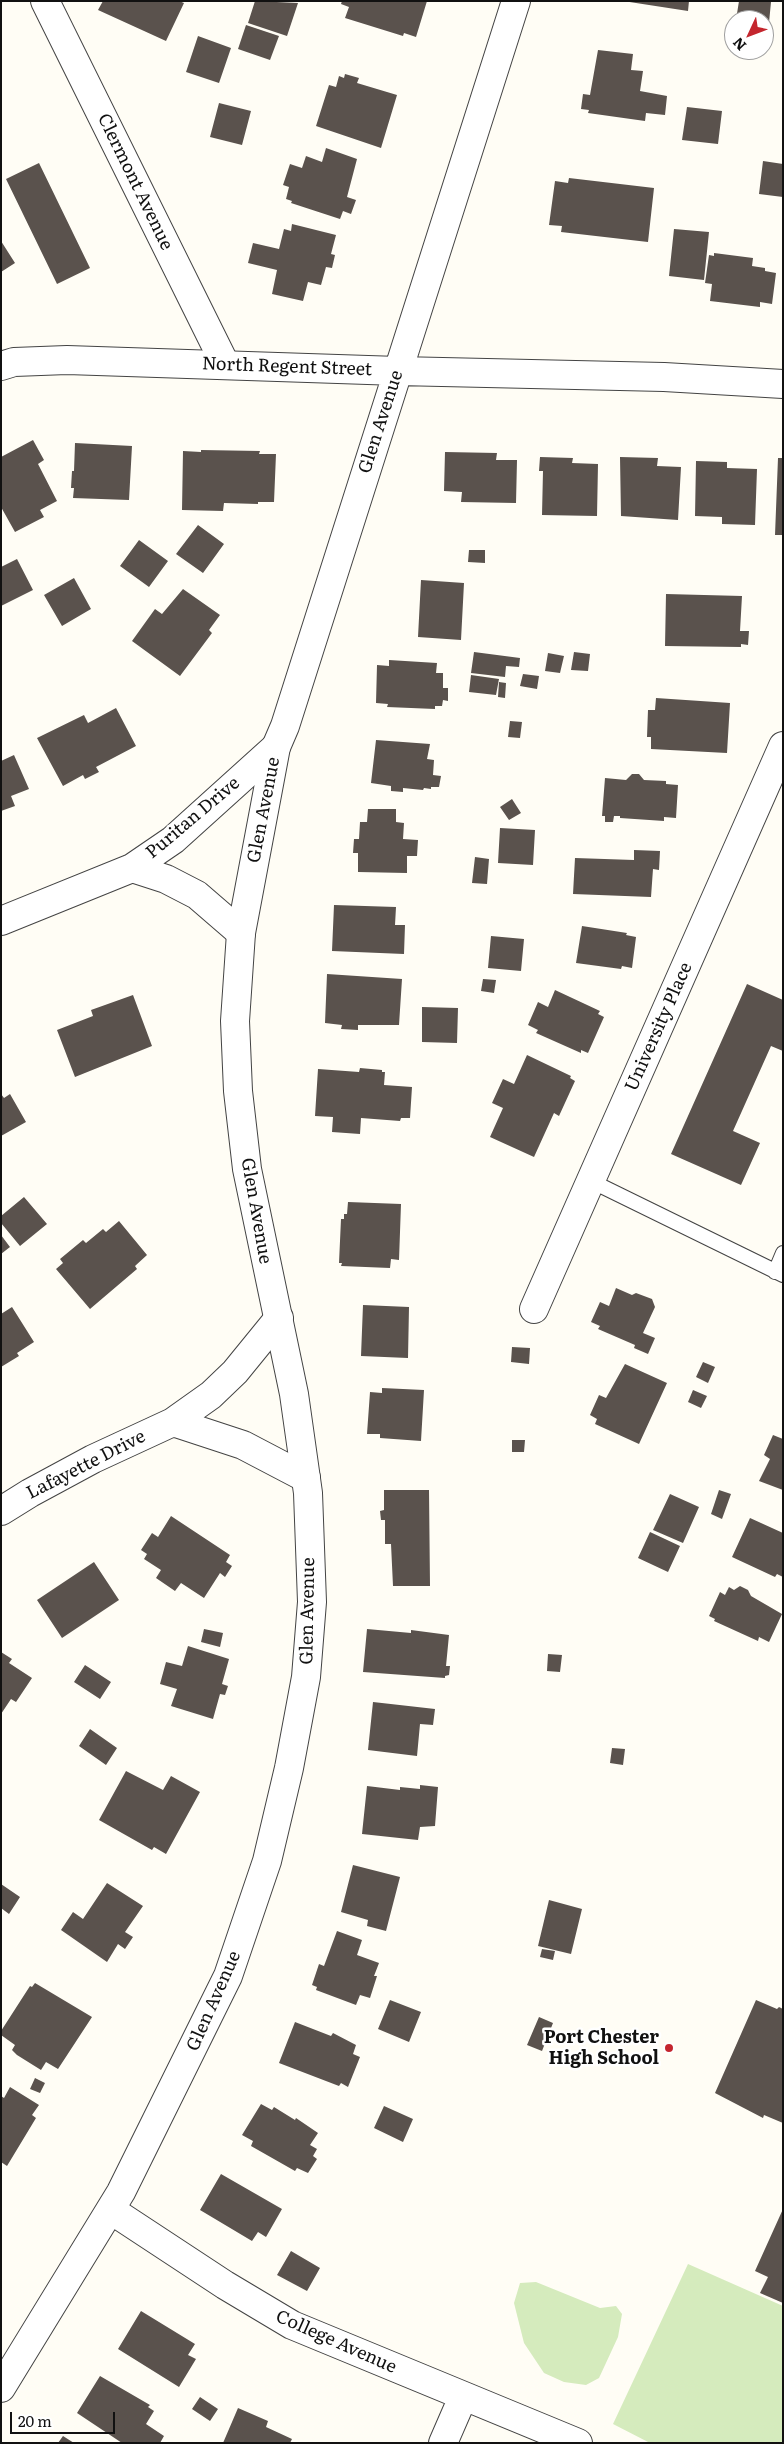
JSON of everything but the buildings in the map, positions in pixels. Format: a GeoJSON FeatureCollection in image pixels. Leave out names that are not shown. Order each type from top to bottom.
{"type":"FeatureCollection","features":[{"type":"Feature","properties":{"kind":"street","name":"Clermont Avenue"},"geometry":{"type":"LineString","coordinates":[[46,1],[225,364]]}},
{"type":"Feature","properties":{"kind":"street","name":"Glen Avenue"},"geometry":{"type":"LineString","coordinates":[[1,2388],[111,2210],[190,2057],[228,1976],[267,1861],[289,1768],[306,1677],[312,1602],[306,1478],[294,1394],[247,1169],[238,1091],[234,1021],[241,932],[276,747],[516,1]]}},
{"type":"Feature","properties":{"kind":"street","name":"North Regent Street"},"geometry":{"type":"LineString","coordinates":[[1,366],[14,362],[67,360],[398,371],[664,377],[783,384]]}},
{"type":"Feature","properties":{"kind":"street","name":"University Place"},"geometry":{"type":"LineString","coordinates":[[534,1309],[783,746]]}},
{"type":"Feature","properties":{"kind":"street","name":"Puritan Drive"},"geometry":{"type":"LineString","coordinates":[[1,921],[132,868],[173,840],[276,747]]}},
{"type":"Feature","properties":{"kind":"street","name":"Puritan Drive"},"geometry":{"type":"LineString","coordinates":[[132,868],[166,879],[198,895],[241,932]]}},
{"type":"Feature","properties":{"kind":"street","name":"Lafayette Drive"},"geometry":{"type":"LineString","coordinates":[[1,1511],[93,1459],[173,1422],[223,1384],[279,1318]]}},
{"type":"Feature","properties":{"kind":"street"},"geometry":{"type":"LineString","coordinates":[[173,1422],[243,1445],[306,1478]]}},
{"type":"Feature","properties":{"kind":"street","name":"College Avenue"},"geometry":{"type":"LineString","coordinates":[[111,2210],[225,2285],[292,2325],[578,2443]]}},
{"type":"Feature","properties":{"kind":"street"},"geometry":{"type":"LineString","coordinates":[[443,2443],[463,2397]]}},
{"type":"Feature","properties":{"kind":"lane"},"geometry":{"type":"LineString","coordinates":[[591,1181],[779,1274],[783,1253]]}},
{"type":"Feature","properties":{"kind":"green space"},"geometry":{"type":"Polygon","coordinates":[[[688,2264],[783,2306],[783,2443],[650,2443],[613,2424],[688,2264]]]}},
{"type":"Feature","properties":{"kind":"green space"},"geometry":{"type":"Polygon","coordinates":[[[536,2282],[600,2308],[616,2306],[622,2314],[618,2337],[599,2378],[586,2385],[564,2382],[544,2373],[524,2343],[514,2303],[520,2283],[536,2282]]]}},
{"type":"Feature","properties":{"kind":"place","name":"Port Chester High School"},"geometry":{"type":"Point","coordinates":[669,2048]}}]}
